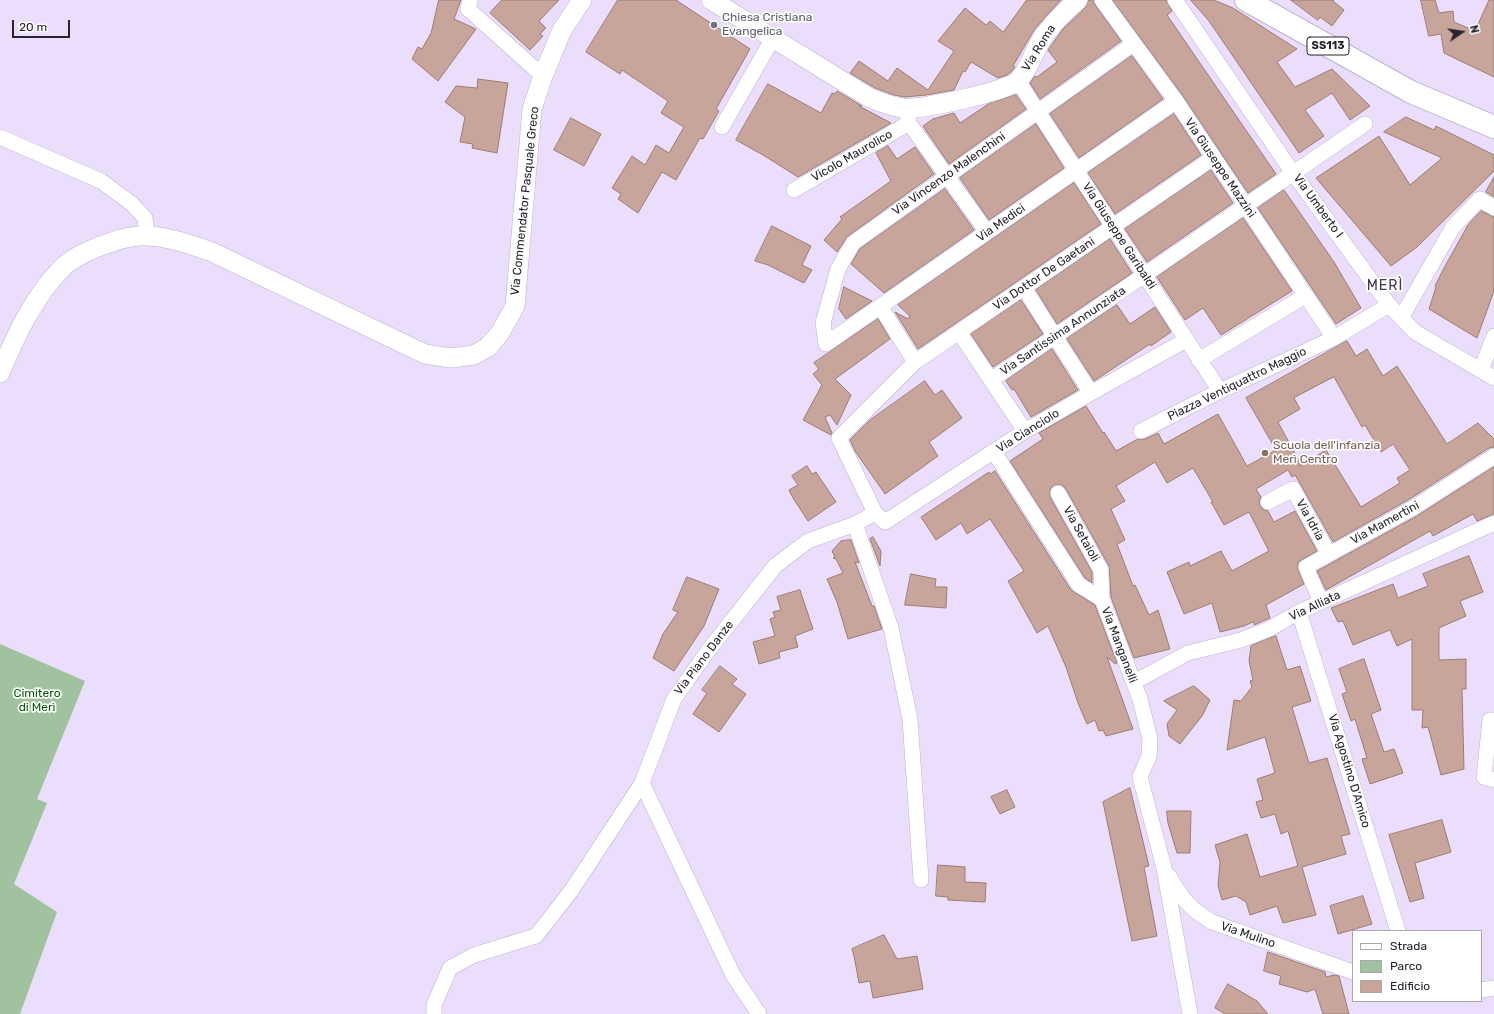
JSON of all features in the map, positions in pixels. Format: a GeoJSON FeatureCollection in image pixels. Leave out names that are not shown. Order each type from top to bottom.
{"type":"FeatureCollection","features":[{"type":"Feature","properties":{"kind":"main road","name":"SS113"},"geometry":{"type":"LineString","coordinates":[[1246,0],[1411,92],[1494,127]]}},
{"type":"Feature","properties":{"kind":"street"},"geometry":{"type":"LineString","coordinates":[[470,0],[468,9],[543,76]]}},
{"type":"Feature","properties":{"kind":"street","name":"Via Commendator Pasquale Greco"},"geometry":{"type":"LineString","coordinates":[[0,373],[11,347],[36,300],[64,266],[92,248],[119,240],[147,236],[187,243],[212,252],[425,354],[451,358],[474,355],[488,347],[500,333],[515,306],[532,109],[543,76],[562,30],[582,0]]}},
{"type":"Feature","properties":{"kind":"street"},"geometry":{"type":"LineString","coordinates":[[711,0],[870,98],[888,105],[908,116],[947,176],[987,232]]}},
{"type":"Feature","properties":{"kind":"street","name":"Via Roma"},"geometry":{"type":"LineString","coordinates":[[1018,81],[1030,64],[1042,38],[1061,14],[1078,0]]}},
{"type":"Feature","properties":{"kind":"street","name":"Via Giuseppe Mazzini"},"geometry":{"type":"LineString","coordinates":[[1102,0],[1176,101],[1334,338]]}},
{"type":"Feature","properties":{"kind":"street","name":"Via Umberto I"},"geometry":{"type":"LineString","coordinates":[[1175,0],[1293,173],[1389,305],[1415,332],[1494,378]]}},
{"type":"Feature","properties":{"kind":"street"},"geometry":{"type":"LineString","coordinates":[[722,127],[773,38]]}},
{"type":"Feature","properties":{"kind":"street","name":"Via Vincenzo Malenchini"},"geometry":{"type":"LineString","coordinates":[[826,344],[823,323],[838,269],[853,243],[1133,44]]}},
{"type":"Feature","properties":{"kind":"street"},"geometry":{"type":"LineString","coordinates":[[908,116],[941,104],[987,94],[1018,81]]}},
{"type":"Feature","properties":{"kind":"street","name":"Via Giuseppe Garibaldi"},"geometry":{"type":"LineString","coordinates":[[1018,81],[1220,392]]}},
{"type":"Feature","properties":{"kind":"street","name":"Via Medici"},"geometry":{"type":"LineString","coordinates":[[826,344],[1176,101]]}},
{"type":"Feature","properties":{"kind":"street","name":"Vicolo Maurolico"},"geometry":{"type":"LineString","coordinates":[[794,190],[908,116]]}},
{"type":"Feature","properties":{"kind":"street","name":"Via Santissima Annunziata"},"geometry":{"type":"LineString","coordinates":[[991,380],[1365,124]]}},
{"type":"Feature","properties":{"kind":"street"},"geometry":{"type":"LineString","coordinates":[[0,137],[101,181],[132,204],[144,218],[147,236]]}},
{"type":"Feature","properties":{"kind":"street","name":"Via Dottor De Gaetani"},"geometry":{"type":"LineString","coordinates":[[915,362],[1213,158]]}},
{"type":"Feature","properties":{"kind":"street"},"geometry":{"type":"LineString","coordinates":[[1402,318],[1453,227],[1480,199],[1494,208]]}},
{"type":"Feature","properties":{"kind":"street"},"geometry":{"type":"LineString","coordinates":[[1024,288],[1091,393]]}},
{"type":"Feature","properties":{"kind":"street"},"geometry":{"type":"LineString","coordinates":[[1199,360],[1305,296]]}},
{"type":"Feature","properties":{"kind":"street","name":"Piazza Ventiquattro Maggio"},"geometry":{"type":"LineString","coordinates":[[1141,431],[1334,338],[1389,305]]}},
{"type":"Feature","properties":{"kind":"street"},"geometry":{"type":"LineString","coordinates":[[875,513],[839,438],[915,362],[880,306]]}},
{"type":"Feature","properties":{"kind":"street"},"geometry":{"type":"LineString","coordinates":[[959,332],[1025,432]]}},
{"type":"Feature","properties":{"kind":"street"},"geometry":{"type":"LineString","coordinates":[[1481,370],[1494,336]]}},
{"type":"Feature","properties":{"kind":"street","name":"Via Cianciolo"},"geometry":{"type":"LineString","coordinates":[[875,513],[884,522],[1025,432],[1186,340]]}},
{"type":"Feature","properties":{"kind":"street","name":"Via Manganelli"},"geometry":{"type":"LineString","coordinates":[[994,452],[1079,585],[1102,599],[1140,699],[1150,739],[1148,756],[1140,777],[1164,868]]}},
{"type":"Feature","properties":{"kind":"street","name":"Via Mamertini"},"geometry":{"type":"LineString","coordinates":[[1321,602],[1306,567],[1413,508],[1494,456]]}},
{"type":"Feature","properties":{"kind":"street","name":"Via Idria"},"geometry":{"type":"LineString","coordinates":[[1268,502],[1294,489],[1329,554]]}},
{"type":"Feature","properties":{"kind":"street","name":"Via Setaioli"},"geometry":{"type":"LineString","coordinates":[[1058,493],[1101,570],[1102,599]]}},
{"type":"Feature","properties":{"kind":"street","name":"Via Piano Danze"},"geometry":{"type":"LineString","coordinates":[[434,1014],[434,1005],[450,968],[474,955],[536,936],[571,891],[642,783],[674,699],[708,651],[775,566],[808,541],[855,524],[875,513]]}},
{"type":"Feature","properties":{"kind":"street","name":"Via Alliata"},"geometry":{"type":"LineString","coordinates":[[1134,682],[1188,653],[1241,640],[1268,629],[1299,612],[1494,523]]}},
{"type":"Feature","properties":{"kind":"street"},"geometry":{"type":"LineString","coordinates":[[855,524],[891,628],[910,719],[921,880]]}},
{"type":"Feature","properties":{"kind":"street","name":"Via Agostino D'Amico"},"geometry":{"type":"LineString","coordinates":[[1299,612],[1398,930]]}},
{"type":"Feature","properties":{"kind":"street"},"geometry":{"type":"LineString","coordinates":[[1494,720],[1490,720],[1484,778],[1494,780]]}},
{"type":"Feature","properties":{"kind":"street"},"geometry":{"type":"LineString","coordinates":[[642,783],[733,975],[759,1014]]}},
{"type":"Feature","properties":{"kind":"street"},"geometry":{"type":"LineString","coordinates":[[1164,868],[1190,1014]]}},
{"type":"Feature","properties":{"kind":"street","name":"Via Mulino"},"geometry":{"type":"LineString","coordinates":[[1164,868],[1178,893],[1194,911],[1212,922],[1352,972]]}},
{"type":"Feature","properties":{"kind":"street"},"geometry":{"type":"LineString","coordinates":[[1482,990],[1494,988]]}},
{"type":"Feature","properties":{"kind":"green space","name":"Cimitero di Merì"},"geometry":{"type":"Polygon","coordinates":[[[0,644],[85,681],[37,799],[47,803],[14,884],[57,912],[20,1014],[0,1014],[0,644]]]}},
{"type":"Feature","properties":{"kind":"building"},"geometry":{"type":"Polygon","coordinates":[[[439,0],[461,0],[454,19],[476,29],[438,81],[412,59],[418,47],[422,49],[431,33],[439,0]]]}},
{"type":"Feature","properties":{"kind":"building"},"geometry":{"type":"Polygon","coordinates":[[[502,0],[559,0],[539,21],[546,28],[540,34],[543,36],[530,50],[490,13],[502,0]]]}},
{"type":"Feature","properties":{"kind":"building"},"geometry":{"type":"Polygon","coordinates":[[[618,0],[676,0],[750,49],[716,109],[719,111],[703,139],[700,138],[676,180],[662,172],[638,213],[618,199],[621,194],[612,188],[632,156],[645,165],[656,145],[669,153],[684,127],[661,113],[668,101],[622,70],[620,74],[586,52],[618,0]]]}},
{"type":"Feature","properties":{"kind":"building"},"geometry":{"type":"Polygon","coordinates":[[[1027,0],[1061,0],[1034,30],[1013,66],[1015,67],[1007,75],[998,78],[971,62],[965,72],[963,71],[954,90],[905,97],[894,95],[875,88],[850,73],[859,61],[888,81],[897,68],[928,90],[954,51],[938,41],[965,8],[986,25],[990,21],[1003,32],[1027,0]]]}},
{"type":"Feature","properties":{"kind":"building"},"geometry":{"type":"Polygon","coordinates":[[[1089,0],[1093,0],[1121,41],[1040,99],[1030,83],[1035,76],[1037,77],[1057,62],[1048,50],[1063,29],[1085,8],[1089,0]]]}},
{"type":"Feature","properties":{"kind":"building"},"geometry":{"type":"Polygon","coordinates":[[[1113,0],[1166,0],[1172,11],[1167,15],[1276,174],[1248,193],[1183,96],[1113,0]]]}},
{"type":"Feature","properties":{"kind":"building"},"geometry":{"type":"Polygon","coordinates":[[[1191,0],[1214,0],[1233,8],[1297,49],[1277,62],[1295,87],[1332,69],[1370,106],[1350,120],[1332,93],[1305,110],[1324,136],[1299,153],[1209,21],[1191,0]]]}},
{"type":"Feature","properties":{"kind":"building"},"geometry":{"type":"Polygon","coordinates":[[[1291,0],[1334,0],[1333,1],[1344,10],[1332,26],[1320,17],[1318,20],[1291,0]]]}},
{"type":"Feature","properties":{"kind":"building"},"geometry":{"type":"Polygon","coordinates":[[[1421,0],[1435,0],[1439,13],[1453,11],[1454,22],[1475,31],[1489,0],[1494,0],[1494,77],[1444,53],[1441,34],[1429,36],[1421,0]]]}},
{"type":"Feature","properties":{"kind":"building"},"geometry":{"type":"Polygon","coordinates":[[[1132,56],[1163,99],[1079,158],[1050,114],[1132,56]]]}},
{"type":"Feature","properties":{"kind":"building"},"geometry":{"type":"Polygon","coordinates":[[[478,79],[508,83],[497,153],[472,148],[473,144],[460,142],[465,117],[445,102],[456,86],[477,88],[478,79]]]}},
{"type":"Feature","properties":{"kind":"building"},"geometry":{"type":"Polygon","coordinates":[[[768,84],[821,113],[832,93],[835,94],[837,91],[862,106],[859,106],[891,123],[798,177],[736,140],[768,84]]]}},
{"type":"Feature","properties":{"kind":"building"},"geometry":{"type":"Polygon","coordinates":[[[1016,95],[1026,109],[949,164],[923,126],[933,119],[954,113],[960,123],[990,103],[1016,95]]]}},
{"type":"Feature","properties":{"kind":"building"},"geometry":{"type":"Polygon","coordinates":[[[1174,114],[1201,155],[1115,214],[1088,173],[1174,114]]]}},
{"type":"Feature","properties":{"kind":"building"},"geometry":{"type":"Polygon","coordinates":[[[1406,117],[1434,130],[1436,126],[1494,155],[1494,171],[1417,247],[1391,266],[1316,178],[1379,136],[1410,185],[1442,158],[1384,132],[1406,117]]]}},
{"type":"Feature","properties":{"kind":"building"},"geometry":{"type":"Polygon","coordinates":[[[571,118],[601,134],[584,166],[554,150],[571,118]]]}},
{"type":"Feature","properties":{"kind":"building"},"geometry":{"type":"Polygon","coordinates":[[[1036,124],[1064,168],[989,220],[960,178],[1036,124]]]}},
{"type":"Feature","properties":{"kind":"building"},"geometry":{"type":"Polygon","coordinates":[[[888,146],[897,159],[915,147],[934,174],[848,236],[837,252],[824,240],[842,219],[840,217],[891,181],[876,153],[888,146]]]}},
{"type":"Feature","properties":{"kind":"building"},"geometry":{"type":"Polygon","coordinates":[[[1211,170],[1233,203],[1147,262],[1125,229],[1211,170]]]}},
{"type":"Feature","properties":{"kind":"building"},"geometry":{"type":"Polygon","coordinates":[[[1494,177],[1494,197],[1486,192],[1494,177]]]}},
{"type":"Feature","properties":{"kind":"building"},"geometry":{"type":"Polygon","coordinates":[[[1074,183],[1101,224],[918,349],[895,312],[908,319],[910,316],[898,305],[1074,183]]]}},
{"type":"Feature","properties":{"kind":"building"},"geometry":{"type":"Polygon","coordinates":[[[945,189],[974,230],[884,293],[851,264],[860,249],[945,189]]]}},
{"type":"Feature","properties":{"kind":"building"},"geometry":{"type":"Polygon","coordinates":[[[1284,190],[1334,262],[1361,308],[1336,324],[1258,208],[1284,190]]]}},
{"type":"Feature","properties":{"kind":"building"},"geometry":{"type":"Polygon","coordinates":[[[1481,211],[1494,217],[1494,291],[1477,338],[1429,309],[1436,287],[1435,286],[1444,268],[1468,225],[1481,211]]]}},
{"type":"Feature","properties":{"kind":"building"},"geometry":{"type":"Polygon","coordinates":[[[1243,218],[1292,291],[1221,335],[1203,308],[1185,320],[1157,277],[1243,218]]]}},
{"type":"Feature","properties":{"kind":"building"},"geometry":{"type":"Polygon","coordinates":[[[772,226],[811,246],[802,265],[812,270],[804,283],[768,265],[755,261],[772,226]]]}},
{"type":"Feature","properties":{"kind":"building"},"geometry":{"type":"Polygon","coordinates":[[[1110,239],[1132,273],[1057,324],[1036,290],[1110,239]]]}},
{"type":"Feature","properties":{"kind":"building"},"geometry":{"type":"Polygon","coordinates":[[[844,287],[872,301],[846,319],[839,309],[844,287]]]}},
{"type":"Feature","properties":{"kind":"building"},"geometry":{"type":"Polygon","coordinates":[[[1021,300],[1043,334],[993,367],[971,334],[1021,300]]]}},
{"type":"Feature","properties":{"kind":"building"},"geometry":{"type":"Polygon","coordinates":[[[1117,305],[1130,324],[1155,307],[1171,332],[1094,381],[1067,339],[1117,305]]]}},
{"type":"Feature","properties":{"kind":"building"},"geometry":{"type":"Polygon","coordinates":[[[878,319],[890,339],[835,379],[851,395],[837,425],[830,415],[825,417],[832,433],[831,435],[803,420],[822,385],[813,374],[819,369],[814,363],[878,319]]]}},
{"type":"Feature","properties":{"kind":"building"},"geometry":{"type":"Polygon","coordinates":[[[1347,341],[1356,356],[1367,349],[1383,376],[1397,366],[1447,444],[1478,423],[1494,439],[1494,447],[1489,448],[1408,500],[1333,542],[1295,475],[1292,477],[1288,470],[1256,489],[1261,497],[1259,502],[1260,506],[1264,510],[1268,511],[1274,522],[1295,511],[1317,551],[1298,562],[1298,570],[1304,584],[1266,605],[1270,618],[1254,625],[1253,622],[1244,626],[1220,632],[1212,603],[1184,614],[1167,572],[1189,562],[1190,566],[1221,551],[1232,571],[1269,551],[1249,512],[1224,525],[1211,502],[1213,502],[1193,468],[1167,483],[1155,462],[1116,486],[1125,501],[1111,509],[1125,540],[1117,544],[1133,586],[1135,585],[1149,615],[1158,610],[1170,649],[1134,658],[1111,597],[1109,566],[1066,489],[1062,485],[1054,485],[1050,489],[1050,497],[1092,572],[1092,583],[1085,578],[1010,461],[1043,439],[1039,433],[1086,406],[1116,451],[1138,439],[1145,439],[1158,433],[1164,444],[1218,414],[1247,466],[1276,450],[1246,398],[1347,341]],[[1334,377],[1294,398],[1300,409],[1278,422],[1300,463],[1300,466],[1326,450],[1361,507],[1400,483],[1397,478],[1410,470],[1393,444],[1381,452],[1365,425],[1362,427],[1334,377]]]}},
{"type":"Feature","properties":{"kind":"building"},"geometry":{"type":"Polygon","coordinates":[[[1052,349],[1078,390],[1031,417],[1014,389],[1012,390],[1006,381],[1052,349]]]}},
{"type":"Feature","properties":{"kind":"building"},"geometry":{"type":"Polygon","coordinates":[[[925,381],[935,395],[942,390],[962,418],[929,442],[938,456],[885,494],[855,451],[850,440],[870,420],[925,381]]]}},
{"type":"Feature","properties":{"kind":"building"},"geometry":{"type":"Polygon","coordinates":[[[807,466],[812,474],[816,472],[836,502],[808,521],[789,490],[798,485],[792,476],[807,466]]]}},
{"type":"Feature","properties":{"kind":"building"},"geometry":{"type":"Polygon","coordinates":[[[1494,467],[1494,514],[1477,521],[1473,514],[1433,536],[1430,531],[1326,590],[1317,571],[1417,516],[1494,467]]]}},
{"type":"Feature","properties":{"kind":"building"},"geometry":{"type":"Polygon","coordinates":[[[995,471],[1071,590],[1095,605],[1117,663],[1115,664],[1107,657],[1133,729],[1106,736],[1103,730],[1099,731],[1095,720],[1087,724],[1066,667],[1048,626],[1037,633],[1008,581],[1024,571],[990,519],[967,534],[961,523],[936,540],[921,517],[989,472],[990,474],[995,471]]]}},
{"type":"Feature","properties":{"kind":"building"},"geometry":{"type":"Polygon","coordinates":[[[873,537],[881,551],[880,566],[870,539],[873,537]]]}},
{"type":"Feature","properties":{"kind":"building"},"geometry":{"type":"Polygon","coordinates":[[[851,540],[859,563],[855,562],[882,629],[848,639],[837,602],[827,579],[843,573],[836,559],[833,558],[835,557],[832,551],[841,541],[851,540]]]}},
{"type":"Feature","properties":{"kind":"building"},"geometry":{"type":"Polygon","coordinates":[[[1469,556],[1483,592],[1460,601],[1466,616],[1439,628],[1439,660],[1466,659],[1466,689],[1462,689],[1464,769],[1441,775],[1428,727],[1422,728],[1423,710],[1412,710],[1412,639],[1397,646],[1390,630],[1353,645],[1343,621],[1338,622],[1331,608],[1393,584],[1398,598],[1428,586],[1423,574],[1469,556]]]}},
{"type":"Feature","properties":{"kind":"building"},"geometry":{"type":"Polygon","coordinates":[[[911,574],[936,579],[935,587],[947,587],[946,608],[905,605],[911,574]]]}},
{"type":"Feature","properties":{"kind":"building"},"geometry":{"type":"Polygon","coordinates":[[[687,577],[719,589],[704,626],[674,671],[653,658],[663,634],[678,612],[673,610],[687,577]]]}},
{"type":"Feature","properties":{"kind":"building"},"geometry":{"type":"Polygon","coordinates":[[[800,590],[813,629],[795,636],[798,647],[779,652],[780,658],[759,664],[753,642],[775,636],[770,619],[775,617],[773,612],[781,610],[777,597],[800,590]]]}},
{"type":"Feature","properties":{"kind":"building"},"geometry":{"type":"Polygon","coordinates":[[[1276,636],[1287,670],[1300,666],[1311,701],[1292,707],[1309,763],[1327,758],[1350,834],[1341,836],[1346,854],[1302,867],[1316,915],[1283,923],[1277,906],[1250,915],[1246,902],[1236,896],[1222,900],[1218,886],[1220,862],[1215,845],[1247,834],[1260,877],[1298,866],[1288,831],[1281,834],[1275,814],[1261,818],[1256,802],[1263,800],[1257,779],[1275,773],[1265,737],[1227,750],[1234,700],[1241,701],[1252,687],[1250,681],[1253,680],[1249,661],[1251,646],[1276,636]]]}},
{"type":"Feature","properties":{"kind":"building"},"geometry":{"type":"Polygon","coordinates":[[[1364,659],[1381,710],[1371,714],[1384,752],[1394,749],[1403,773],[1370,784],[1362,759],[1367,758],[1355,719],[1351,721],[1342,694],[1347,692],[1339,669],[1364,659]]]}},
{"type":"Feature","properties":{"kind":"building"},"geometry":{"type":"Polygon","coordinates":[[[720,666],[737,679],[732,684],[746,694],[719,732],[693,714],[707,693],[702,690],[720,666]]]}},
{"type":"Feature","properties":{"kind":"building"},"geometry":{"type":"Polygon","coordinates":[[[1194,686],[1210,700],[1202,716],[1180,744],[1169,736],[1167,724],[1177,710],[1164,701],[1194,686]]]}},
{"type":"Feature","properties":{"kind":"building"},"geometry":{"type":"Polygon","coordinates":[[[1130,788],[1149,866],[1144,867],[1157,936],[1132,941],[1103,802],[1130,788]]]}},
{"type":"Feature","properties":{"kind":"building"},"geometry":{"type":"Polygon","coordinates":[[[1007,790],[1015,807],[1000,814],[991,797],[1007,790]]]}},
{"type":"Feature","properties":{"kind":"building"},"geometry":{"type":"Polygon","coordinates":[[[1167,811],[1191,811],[1190,853],[1177,853],[1168,823],[1167,811]]]}},
{"type":"Feature","properties":{"kind":"building"},"geometry":{"type":"Polygon","coordinates":[[[1442,820],[1451,852],[1415,863],[1424,898],[1410,902],[1389,835],[1442,820]]]}},
{"type":"Feature","properties":{"kind":"building"},"geometry":{"type":"Polygon","coordinates":[[[938,865],[965,867],[965,882],[986,883],[985,902],[948,900],[948,897],[936,896],[938,865]]]}},
{"type":"Feature","properties":{"kind":"building"},"geometry":{"type":"Polygon","coordinates":[[[1363,896],[1372,924],[1338,934],[1330,906],[1363,896]]]}},
{"type":"Feature","properties":{"kind":"building"},"geometry":{"type":"Polygon","coordinates":[[[884,935],[897,959],[917,956],[923,989],[873,998],[870,981],[859,983],[852,949],[884,935]]]}},
{"type":"Feature","properties":{"kind":"building"},"geometry":{"type":"Polygon","coordinates":[[[1268,952],[1325,972],[1326,977],[1334,975],[1339,976],[1349,1014],[1323,1014],[1315,989],[1307,992],[1279,984],[1281,976],[1264,971],[1268,952]]]}},
{"type":"Feature","properties":{"kind":"building"},"geometry":{"type":"Polygon","coordinates":[[[1228,984],[1257,1001],[1268,1014],[1225,1014],[1215,1008],[1228,984]]]}},
{"type":"Feature","properties":{"kind":"place","name":"Chiesa Cristiana Evangelica"},"geometry":{"type":"Point","coordinates":[714,25]}},
{"type":"Feature","properties":{"kind":"place","name":"Scuola dell'infanzia Merì Centro"},"geometry":{"type":"Point","coordinates":[1265,453]}},
{"type":"Feature","properties":{"kind":"district","name":"MERÌ"},"geometry":{"type":"Point","coordinates":[1385,286]}}]}
